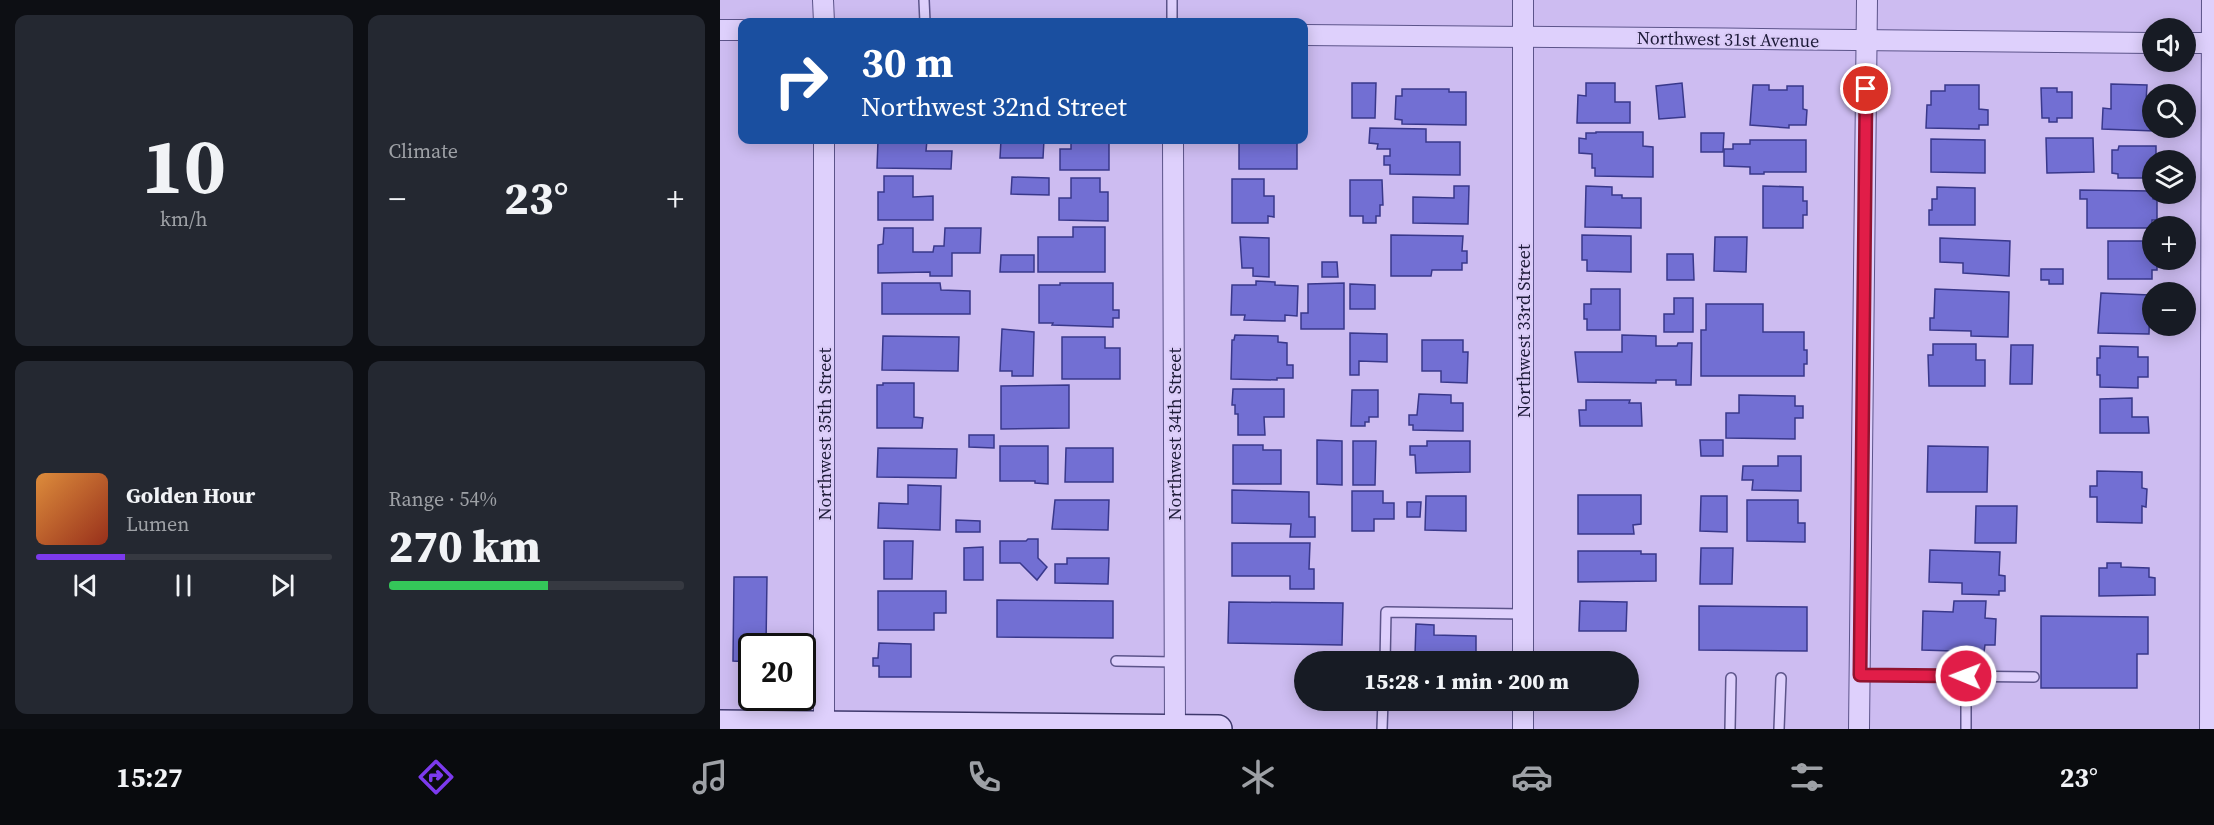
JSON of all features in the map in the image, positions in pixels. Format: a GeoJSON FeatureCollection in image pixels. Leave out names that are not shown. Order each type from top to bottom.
{"type":"FeatureCollection","features":[{"type":"Feature","properties":{"kind":"main road"},"geometry":{"type":"LineString","coordinates":[[720,724],[824,727],[1218,729]]}},
{"type":"Feature","properties":{"kind":"street"},"geometry":{"type":"LineString","coordinates":[[823,0],[824,18]]}},
{"type":"Feature","properties":{"kind":"street","name":"Northwest 33rd Street"},"geometry":{"type":"LineString","coordinates":[[1522,651],[1523,0]]}},
{"type":"Feature","properties":{"kind":"street"},"geometry":{"type":"LineString","coordinates":[[1860,729],[1867,0]]}},
{"type":"Feature","properties":{"kind":"street"},"geometry":{"type":"LineString","coordinates":[[2210,729],[2212,0]]}},
{"type":"Feature","properties":{"kind":"street"},"geometry":{"type":"LineString","coordinates":[[720,30],[738,30]]}},
{"type":"Feature","properties":{"kind":"street","name":"Northwest 31st Avenue"},"geometry":{"type":"LineString","coordinates":[[1308,35],[1523,35],[1867,42],[2142,43]]}},
{"type":"Feature","properties":{"kind":"street"},"geometry":{"type":"LineString","coordinates":[[2196,43],[2213,43]]}},
{"type":"Feature","properties":{"kind":"street","name":"Northwest 35th Street"},"geometry":{"type":"LineString","coordinates":[[824,144],[824,727]]}},
{"type":"Feature","properties":{"kind":"street","name":"Northwest 34th Street"},"geometry":{"type":"LineString","coordinates":[[1173,144],[1175,729]]}},
{"type":"Feature","properties":{"kind":"street"},"geometry":{"type":"LineString","coordinates":[[1522,711],[1522,729]]}},
{"type":"Feature","properties":{"kind":"lane"},"geometry":{"type":"LineString","coordinates":[[924,0],[925,18]]}},
{"type":"Feature","properties":{"kind":"lane"},"geometry":{"type":"LineString","coordinates":[[1172,0],[1172,18]]}},
{"type":"Feature","properties":{"kind":"lane"},"geometry":{"type":"LineString","coordinates":[[1385,651],[1386,612],[1522,614]]}},
{"type":"Feature","properties":{"kind":"lane"},"geometry":{"type":"LineString","coordinates":[[1116,661],[1174,662]]}},
{"type":"Feature","properties":{"kind":"lane"},"geometry":{"type":"LineString","coordinates":[[1860,675],[2034,677]]}},
{"type":"Feature","properties":{"kind":"lane"},"geometry":{"type":"LineString","coordinates":[[1966,676],[1966,729]]}},
{"type":"Feature","properties":{"kind":"lane"},"geometry":{"type":"LineString","coordinates":[[1730,729],[1731,678]]}},
{"type":"Feature","properties":{"kind":"lane"},"geometry":{"type":"LineString","coordinates":[[1779,729],[1781,678]]}},
{"type":"Feature","properties":{"kind":"lane"},"geometry":{"type":"LineString","coordinates":[[1383,711],[1383,729]]}},
{"type":"Feature","properties":{"kind":"building"},"geometry":{"type":"Polygon","coordinates":[[[1352,83],[1376,83],[1375,118],[1352,118],[1352,83]]]}},
{"type":"Feature","properties":{"kind":"building"},"geometry":{"type":"Polygon","coordinates":[[[1586,83],[1615,83],[1615,102],[1630,102],[1630,123],[1577,123],[1578,95],[1586,96],[1586,83]]]}},
{"type":"Feature","properties":{"kind":"building"},"geometry":{"type":"Polygon","coordinates":[[[1682,83],[1685,117],[1659,119],[1656,86],[1682,83]]]}},
{"type":"Feature","properties":{"kind":"building"},"geometry":{"type":"Polygon","coordinates":[[[2111,84],[2142,85],[2142,131],[2102,129],[2103,108],[2111,109],[2111,84]]]}},
{"type":"Feature","properties":{"kind":"building"},"geometry":{"type":"Polygon","coordinates":[[[1753,85],[1769,85],[1769,90],[1787,90],[1787,86],[1803,86],[1803,109],[1807,110],[1806,125],[1789,125],[1789,128],[1750,125],[1753,85]]]}},
{"type":"Feature","properties":{"kind":"building"},"geometry":{"type":"Polygon","coordinates":[[[1945,85],[1979,85],[1979,109],[1988,110],[1988,125],[1979,125],[1979,129],[1926,128],[1927,105],[1931,105],[1931,91],[1945,91],[1945,85]]]}},
{"type":"Feature","properties":{"kind":"building"},"geometry":{"type":"Polygon","coordinates":[[[2041,88],[2057,88],[2057,92],[2072,92],[2072,118],[2057,118],[2057,122],[2049,122],[2049,118],[2042,118],[2041,88]]]}},
{"type":"Feature","properties":{"kind":"building"},"geometry":{"type":"Polygon","coordinates":[[[1402,89],[1449,89],[1449,92],[1466,92],[1466,125],[1402,124],[1402,120],[1395,119],[1396,96],[1402,96],[1402,89]]]}},
{"type":"Feature","properties":{"kind":"building"},"geometry":{"type":"Polygon","coordinates":[[[1370,128],[1426,129],[1426,142],[1460,142],[1460,175],[1390,174],[1390,165],[1384,165],[1384,156],[1390,156],[1390,149],[1377,149],[1378,144],[1369,143],[1370,128]]]}},
{"type":"Feature","properties":{"kind":"building"},"geometry":{"type":"Polygon","coordinates":[[[1643,132],[1643,146],[1653,147],[1653,177],[1595,176],[1595,168],[1592,168],[1592,154],[1579,153],[1579,138],[1586,139],[1586,133],[1643,132]]]}},
{"type":"Feature","properties":{"kind":"building"},"geometry":{"type":"Polygon","coordinates":[[[1701,133],[1724,133],[1723,152],[1701,152],[1701,133]]]}},
{"type":"Feature","properties":{"kind":"building"},"geometry":{"type":"Polygon","coordinates":[[[2046,138],[2093,138],[2094,172],[2047,173],[2046,138]]]}},
{"type":"Feature","properties":{"kind":"building"},"geometry":{"type":"Polygon","coordinates":[[[1931,139],[1985,140],[1985,173],[1931,172],[1931,139]]]}},
{"type":"Feature","properties":{"kind":"building"},"geometry":{"type":"Polygon","coordinates":[[[1750,140],[1806,140],[1806,172],[1750,174],[1750,167],[1724,166],[1724,149],[1733,149],[1733,144],[1750,144],[1750,140]]]}},
{"type":"Feature","properties":{"kind":"building"},"geometry":{"type":"Polygon","coordinates":[[[878,144],[927,144],[926,151],[952,151],[951,169],[877,168],[878,144]]]}},
{"type":"Feature","properties":{"kind":"building"},"geometry":{"type":"Polygon","coordinates":[[[1001,144],[1044,144],[1043,158],[1000,158],[1001,144]]]}},
{"type":"Feature","properties":{"kind":"building"},"geometry":{"type":"Polygon","coordinates":[[[1071,144],[1109,144],[1109,170],[1060,170],[1060,149],[1071,149],[1071,144]]]}},
{"type":"Feature","properties":{"kind":"building"},"geometry":{"type":"Polygon","coordinates":[[[1239,144],[1297,144],[1297,169],[1239,169],[1239,144]]]}},
{"type":"Feature","properties":{"kind":"building"},"geometry":{"type":"Polygon","coordinates":[[[2119,146],[2156,146],[2156,150],[2142,150],[2142,178],[2118,178],[2118,174],[2112,173],[2112,150],[2118,150],[2119,146]]]}},
{"type":"Feature","properties":{"kind":"building"},"geometry":{"type":"Polygon","coordinates":[[[884,176],[913,176],[913,197],[933,196],[933,220],[878,220],[878,192],[884,192],[884,176]]]}},
{"type":"Feature","properties":{"kind":"building"},"geometry":{"type":"Polygon","coordinates":[[[1012,177],[1049,178],[1049,195],[1011,194],[1012,177]]]}},
{"type":"Feature","properties":{"kind":"building"},"geometry":{"type":"Polygon","coordinates":[[[1071,178],[1100,178],[1100,192],[1108,192],[1108,221],[1059,220],[1059,198],[1071,198],[1071,178]]]}},
{"type":"Feature","properties":{"kind":"building"},"geometry":{"type":"Polygon","coordinates":[[[1232,179],[1264,179],[1264,196],[1274,196],[1274,217],[1268,216],[1268,223],[1232,223],[1232,179]]]}},
{"type":"Feature","properties":{"kind":"building"},"geometry":{"type":"Polygon","coordinates":[[[1350,180],[1382,180],[1383,205],[1380,205],[1380,216],[1376,216],[1376,223],[1363,223],[1363,216],[1350,216],[1350,180]]]}},
{"type":"Feature","properties":{"kind":"building"},"geometry":{"type":"Polygon","coordinates":[[[1454,186],[1469,186],[1468,224],[1413,223],[1413,197],[1454,198],[1454,186]]]}},
{"type":"Feature","properties":{"kind":"building"},"geometry":{"type":"Polygon","coordinates":[[[1586,186],[1612,187],[1612,195],[1622,195],[1622,198],[1641,198],[1641,228],[1585,227],[1586,186]]]}},
{"type":"Feature","properties":{"kind":"building"},"geometry":{"type":"Polygon","coordinates":[[[1763,186],[1803,187],[1803,201],[1807,201],[1807,215],[1803,215],[1803,228],[1763,228],[1763,186]]]}},
{"type":"Feature","properties":{"kind":"building"},"geometry":{"type":"Polygon","coordinates":[[[1937,187],[1975,188],[1975,225],[1929,225],[1929,210],[1932,210],[1932,199],[1937,199],[1937,187]]]}},
{"type":"Feature","properties":{"kind":"building"},"geometry":{"type":"Polygon","coordinates":[[[2080,190],[2142,191],[2142,204],[2157,204],[2157,216],[2142,216],[2142,228],[2087,228],[2087,199],[2080,199],[2080,190]]]}},
{"type":"Feature","properties":{"kind":"building"},"geometry":{"type":"Polygon","coordinates":[[[1073,227],[1105,227],[1105,272],[1038,272],[1038,237],[1073,237],[1073,227]]]}},
{"type":"Feature","properties":{"kind":"building"},"geometry":{"type":"Polygon","coordinates":[[[884,228],[913,228],[913,252],[933,252],[934,246],[944,246],[945,228],[981,228],[980,253],[952,253],[952,276],[930,276],[930,272],[878,273],[878,245],[883,244],[884,228]]]}},
{"type":"Feature","properties":{"kind":"building"},"geometry":{"type":"Polygon","coordinates":[[[1391,235],[1463,236],[1462,251],[1467,251],[1467,263],[1462,263],[1462,270],[1432,270],[1431,276],[1391,276],[1391,235]]]}},
{"type":"Feature","properties":{"kind":"building"},"geometry":{"type":"Polygon","coordinates":[[[1582,235],[1631,236],[1631,272],[1587,271],[1587,260],[1582,260],[1582,235]]]}},
{"type":"Feature","properties":{"kind":"building"},"geometry":{"type":"Polygon","coordinates":[[[1240,237],[1269,238],[1269,277],[1253,276],[1253,268],[1242,268],[1240,237]]]}},
{"type":"Feature","properties":{"kind":"building"},"geometry":{"type":"Polygon","coordinates":[[[1715,237],[1747,237],[1746,272],[1714,271],[1715,237]]]}},
{"type":"Feature","properties":{"kind":"building"},"geometry":{"type":"Polygon","coordinates":[[[1940,238],[2010,241],[2009,276],[1963,273],[1963,263],[1940,262],[1940,238]]]}},
{"type":"Feature","properties":{"kind":"building"},"geometry":{"type":"Polygon","coordinates":[[[2108,241],[2142,241],[2142,270],[2152,270],[2152,279],[2108,279],[2108,241]]]}},
{"type":"Feature","properties":{"kind":"building"},"geometry":{"type":"Polygon","coordinates":[[[1667,254],[1693,254],[1694,280],[1667,280],[1667,254]]]}},
{"type":"Feature","properties":{"kind":"building"},"geometry":{"type":"Polygon","coordinates":[[[1001,255],[1034,255],[1034,272],[1000,272],[1001,255]]]}},
{"type":"Feature","properties":{"kind":"building"},"geometry":{"type":"Polygon","coordinates":[[[1322,262],[1337,262],[1338,277],[1322,277],[1322,262]]]}},
{"type":"Feature","properties":{"kind":"building"},"geometry":{"type":"Polygon","coordinates":[[[2041,269],[2063,269],[2063,284],[2049,284],[2049,280],[2041,280],[2041,269]]]}},
{"type":"Feature","properties":{"kind":"building"},"geometry":{"type":"Polygon","coordinates":[[[1256,281],[1298,286],[1297,316],[1285,315],[1285,321],[1244,320],[1245,315],[1231,315],[1232,285],[1256,285],[1256,281]]]}},
{"type":"Feature","properties":{"kind":"building"},"geometry":{"type":"Polygon","coordinates":[[[882,283],[940,283],[941,290],[970,291],[970,314],[882,314],[882,283]]]}},
{"type":"Feature","properties":{"kind":"building"},"geometry":{"type":"Polygon","coordinates":[[[1060,283],[1113,283],[1113,310],[1119,310],[1119,318],[1113,318],[1113,327],[1039,323],[1039,285],[1060,285],[1060,283]]]}},
{"type":"Feature","properties":{"kind":"building"},"geometry":{"type":"Polygon","coordinates":[[[1344,283],[1344,329],[1301,329],[1301,313],[1308,313],[1308,284],[1344,283]]]}},
{"type":"Feature","properties":{"kind":"building"},"geometry":{"type":"Polygon","coordinates":[[[1350,284],[1375,285],[1375,309],[1350,309],[1350,284]]]}},
{"type":"Feature","properties":{"kind":"building"},"geometry":{"type":"Polygon","coordinates":[[[1591,289],[1620,289],[1620,330],[1587,330],[1584,304],[1591,304],[1591,289]]]}},
{"type":"Feature","properties":{"kind":"building"},"geometry":{"type":"Polygon","coordinates":[[[1935,289],[2009,292],[2008,337],[1971,336],[1971,331],[1930,330],[1930,318],[1934,318],[1935,289]]]}},
{"type":"Feature","properties":{"kind":"building"},"geometry":{"type":"Polygon","coordinates":[[[2101,293],[2142,295],[2142,334],[2098,333],[2101,293]]]}},
{"type":"Feature","properties":{"kind":"building"},"geometry":{"type":"Polygon","coordinates":[[[1674,298],[1693,298],[1693,332],[1664,332],[1664,314],[1674,314],[1674,298]]]}},
{"type":"Feature","properties":{"kind":"building"},"geometry":{"type":"Polygon","coordinates":[[[1706,304],[1763,304],[1763,332],[1804,332],[1807,364],[1804,364],[1804,376],[1701,376],[1701,330],[1706,330],[1706,304]]]}},
{"type":"Feature","properties":{"kind":"building"},"geometry":{"type":"Polygon","coordinates":[[[1002,329],[1034,332],[1033,376],[1012,376],[1012,371],[1000,371],[1002,329]]]}},
{"type":"Feature","properties":{"kind":"building"},"geometry":{"type":"Polygon","coordinates":[[[1350,333],[1387,334],[1387,362],[1359,361],[1359,375],[1350,375],[1350,333]]]}},
{"type":"Feature","properties":{"kind":"building"},"geometry":{"type":"Polygon","coordinates":[[[1235,335],[1278,336],[1278,342],[1287,343],[1287,365],[1293,365],[1293,378],[1231,379],[1232,340],[1235,335]]]}},
{"type":"Feature","properties":{"kind":"building"},"geometry":{"type":"Polygon","coordinates":[[[1622,335],[1656,336],[1656,346],[1692,343],[1691,385],[1676,385],[1676,380],[1656,380],[1656,383],[1578,382],[1575,352],[1622,352],[1622,335]]]}},
{"type":"Feature","properties":{"kind":"building"},"geometry":{"type":"Polygon","coordinates":[[[883,336],[959,337],[958,371],[882,370],[883,336]]]}},
{"type":"Feature","properties":{"kind":"building"},"geometry":{"type":"Polygon","coordinates":[[[1062,337],[1105,337],[1105,348],[1120,348],[1120,379],[1062,379],[1062,337]]]}},
{"type":"Feature","properties":{"kind":"building"},"geometry":{"type":"Polygon","coordinates":[[[1422,340],[1463,340],[1463,352],[1468,352],[1467,383],[1441,382],[1441,371],[1422,371],[1422,340]]]}},
{"type":"Feature","properties":{"kind":"building"},"geometry":{"type":"Polygon","coordinates":[[[1933,344],[1976,344],[1976,360],[1985,360],[1985,386],[1929,386],[1928,355],[1933,355],[1933,344]]]}},
{"type":"Feature","properties":{"kind":"building"},"geometry":{"type":"Polygon","coordinates":[[[2011,345],[2033,345],[2032,384],[2010,384],[2011,345]]]}},
{"type":"Feature","properties":{"kind":"building"},"geometry":{"type":"Polygon","coordinates":[[[2100,346],[2138,347],[2138,357],[2148,357],[2148,377],[2138,377],[2138,388],[2100,387],[2097,358],[2100,358],[2100,346]]]}},
{"type":"Feature","properties":{"kind":"building"},"geometry":{"type":"Polygon","coordinates":[[[883,383],[914,383],[914,417],[923,418],[922,428],[877,428],[877,385],[883,385],[883,383]]]}},
{"type":"Feature","properties":{"kind":"building"},"geometry":{"type":"Polygon","coordinates":[[[1069,385],[1069,428],[1001,429],[1001,386],[1069,385]]]}},
{"type":"Feature","properties":{"kind":"building"},"geometry":{"type":"Polygon","coordinates":[[[1233,389],[1284,389],[1284,417],[1264,417],[1265,435],[1238,435],[1238,414],[1235,414],[1235,405],[1232,405],[1233,389]]]}},
{"type":"Feature","properties":{"kind":"building"},"geometry":{"type":"Polygon","coordinates":[[[1352,390],[1378,390],[1378,417],[1369,417],[1369,422],[1365,422],[1365,426],[1351,426],[1352,390]]]}},
{"type":"Feature","properties":{"kind":"building"},"geometry":{"type":"Polygon","coordinates":[[[1419,394],[1451,395],[1451,403],[1463,403],[1463,431],[1413,430],[1413,425],[1409,425],[1409,415],[1417,415],[1419,394]]]}},
{"type":"Feature","properties":{"kind":"building"},"geometry":{"type":"Polygon","coordinates":[[[1739,395],[1795,396],[1795,406],[1803,406],[1803,418],[1795,418],[1795,439],[1726,438],[1726,413],[1739,413],[1739,395]]]}},
{"type":"Feature","properties":{"kind":"building"},"geometry":{"type":"Polygon","coordinates":[[[2132,398],[2132,417],[2148,417],[2149,433],[2100,433],[2100,399],[2132,398]]]}},
{"type":"Feature","properties":{"kind":"building"},"geometry":{"type":"Polygon","coordinates":[[[1586,400],[1630,400],[1629,403],[1641,403],[1642,426],[1580,426],[1579,410],[1586,410],[1586,400]]]}},
{"type":"Feature","properties":{"kind":"building"},"geometry":{"type":"Polygon","coordinates":[[[969,435],[994,435],[994,448],[969,447],[969,435]]]}},
{"type":"Feature","properties":{"kind":"building"},"geometry":{"type":"Polygon","coordinates":[[[1317,440],[1342,441],[1342,485],[1317,484],[1317,440]]]}},
{"type":"Feature","properties":{"kind":"building"},"geometry":{"type":"Polygon","coordinates":[[[1700,440],[1723,440],[1723,456],[1701,456],[1700,440]]]}},
{"type":"Feature","properties":{"kind":"building"},"geometry":{"type":"Polygon","coordinates":[[[1353,441],[1376,441],[1375,485],[1353,485],[1353,441]]]}},
{"type":"Feature","properties":{"kind":"building"},"geometry":{"type":"Polygon","coordinates":[[[1427,441],[1470,441],[1470,472],[1416,473],[1415,455],[1410,455],[1410,446],[1427,446],[1427,441]]]}},
{"type":"Feature","properties":{"kind":"building"},"geometry":{"type":"Polygon","coordinates":[[[1233,445],[1263,445],[1263,450],[1281,450],[1281,484],[1233,484],[1233,445]]]}},
{"type":"Feature","properties":{"kind":"building"},"geometry":{"type":"Polygon","coordinates":[[[1000,446],[1048,446],[1048,484],[1035,483],[1035,481],[1000,481],[1000,446]]]}},
{"type":"Feature","properties":{"kind":"building"},"geometry":{"type":"Polygon","coordinates":[[[1928,446],[1988,447],[1987,492],[1927,492],[1928,446]]]}},
{"type":"Feature","properties":{"kind":"building"},"geometry":{"type":"Polygon","coordinates":[[[878,448],[957,449],[956,478],[877,477],[878,448]]]}},
{"type":"Feature","properties":{"kind":"building"},"geometry":{"type":"Polygon","coordinates":[[[1066,448],[1113,448],[1113,482],[1065,482],[1066,448]]]}},
{"type":"Feature","properties":{"kind":"building"},"geometry":{"type":"Polygon","coordinates":[[[1778,456],[1801,456],[1801,491],[1752,490],[1753,480],[1742,480],[1743,466],[1778,466],[1778,456]]]}},
{"type":"Feature","properties":{"kind":"building"},"geometry":{"type":"Polygon","coordinates":[[[2097,471],[2142,472],[2142,488],[2147,489],[2146,507],[2142,506],[2142,523],[2097,522],[2097,497],[2090,497],[2090,486],[2097,486],[2097,471]]]}},
{"type":"Feature","properties":{"kind":"building"},"geometry":{"type":"Polygon","coordinates":[[[908,485],[941,486],[940,530],[878,528],[879,503],[908,504],[908,485]]]}},
{"type":"Feature","properties":{"kind":"building"},"geometry":{"type":"Polygon","coordinates":[[[1232,490],[1309,492],[1309,517],[1315,517],[1315,537],[1290,537],[1291,524],[1232,523],[1232,490]]]}},
{"type":"Feature","properties":{"kind":"building"},"geometry":{"type":"Polygon","coordinates":[[[1352,491],[1383,491],[1383,503],[1394,503],[1394,519],[1374,519],[1374,531],[1352,531],[1352,491]]]}},
{"type":"Feature","properties":{"kind":"building"},"geometry":{"type":"Polygon","coordinates":[[[1578,495],[1641,495],[1641,524],[1633,525],[1634,534],[1578,534],[1578,495]]]}},
{"type":"Feature","properties":{"kind":"building"},"geometry":{"type":"Polygon","coordinates":[[[1426,496],[1466,496],[1466,531],[1425,530],[1426,496]]]}},
{"type":"Feature","properties":{"kind":"building"},"geometry":{"type":"Polygon","coordinates":[[[1701,496],[1727,496],[1727,532],[1700,531],[1701,496]]]}},
{"type":"Feature","properties":{"kind":"building"},"geometry":{"type":"Polygon","coordinates":[[[1055,500],[1109,500],[1108,530],[1052,529],[1055,500]]]}},
{"type":"Feature","properties":{"kind":"building"},"geometry":{"type":"Polygon","coordinates":[[[1747,500],[1798,500],[1798,523],[1805,523],[1805,542],[1747,541],[1747,500]]]}},
{"type":"Feature","properties":{"kind":"building"},"geometry":{"type":"Polygon","coordinates":[[[1407,502],[1421,502],[1420,517],[1407,517],[1407,502]]]}},
{"type":"Feature","properties":{"kind":"building"},"geometry":{"type":"Polygon","coordinates":[[[1976,506],[2017,506],[2016,543],[1975,543],[1976,506]]]}},
{"type":"Feature","properties":{"kind":"building"},"geometry":{"type":"Polygon","coordinates":[[[956,520],[980,521],[980,532],[956,532],[956,520]]]}},
{"type":"Feature","properties":{"kind":"building"},"geometry":{"type":"Polygon","coordinates":[[[1038,539],[1038,558],[1047,567],[1037,580],[1020,563],[1000,563],[1000,541],[1026,541],[1038,539]]]}},
{"type":"Feature","properties":{"kind":"building"},"geometry":{"type":"Polygon","coordinates":[[[884,541],[913,541],[912,579],[884,579],[884,541]]]}},
{"type":"Feature","properties":{"kind":"building"},"geometry":{"type":"Polygon","coordinates":[[[1232,543],[1310,543],[1309,569],[1314,569],[1314,589],[1290,589],[1290,576],[1232,576],[1232,543]]]}},
{"type":"Feature","properties":{"kind":"building"},"geometry":{"type":"Polygon","coordinates":[[[983,547],[983,580],[964,580],[964,548],[983,547]]]}},
{"type":"Feature","properties":{"kind":"building"},"geometry":{"type":"Polygon","coordinates":[[[1701,548],[1733,548],[1732,584],[1700,584],[1701,548]]]}},
{"type":"Feature","properties":{"kind":"building"},"geometry":{"type":"Polygon","coordinates":[[[1930,550],[2000,552],[1999,575],[2005,576],[2005,591],[1999,591],[1999,595],[1962,594],[1962,583],[1929,582],[1930,550]]]}},
{"type":"Feature","properties":{"kind":"building"},"geometry":{"type":"Polygon","coordinates":[[[1578,551],[1641,551],[1641,554],[1656,554],[1656,581],[1578,582],[1578,551]]]}},
{"type":"Feature","properties":{"kind":"building"},"geometry":{"type":"Polygon","coordinates":[[[1067,558],[1109,558],[1108,584],[1055,583],[1055,564],[1067,564],[1067,558]]]}},
{"type":"Feature","properties":{"kind":"building"},"geometry":{"type":"Polygon","coordinates":[[[2107,563],[2121,563],[2121,567],[2149,568],[2149,577],[2155,578],[2155,595],[2099,596],[2099,568],[2107,568],[2107,563]]]}},
{"type":"Feature","properties":{"kind":"building"},"geometry":{"type":"Polygon","coordinates":[[[734,577],[767,577],[766,633],[738,633],[738,661],[733,661],[734,577]]]}},
{"type":"Feature","properties":{"kind":"building"},"geometry":{"type":"Polygon","coordinates":[[[878,591],[946,591],[946,613],[934,613],[934,630],[878,630],[878,591]]]}},
{"type":"Feature","properties":{"kind":"building"},"geometry":{"type":"Polygon","coordinates":[[[997,600],[1113,601],[1113,638],[997,637],[997,600]]]}},
{"type":"Feature","properties":{"kind":"building"},"geometry":{"type":"Polygon","coordinates":[[[1580,601],[1627,602],[1626,631],[1579,631],[1580,601]]]}},
{"type":"Feature","properties":{"kind":"building"},"geometry":{"type":"Polygon","coordinates":[[[1954,601],[1986,601],[1985,618],[1996,619],[1995,645],[1985,645],[1984,652],[1922,650],[1923,611],[1953,612],[1954,601]]]}},
{"type":"Feature","properties":{"kind":"building"},"geometry":{"type":"Polygon","coordinates":[[[1229,602],[1343,603],[1342,645],[1228,643],[1229,602]]]}},
{"type":"Feature","properties":{"kind":"building"},"geometry":{"type":"Polygon","coordinates":[[[1699,606],[1807,607],[1807,651],[1699,650],[1699,606]]]}},
{"type":"Feature","properties":{"kind":"building"},"geometry":{"type":"Polygon","coordinates":[[[2041,616],[2148,617],[2148,654],[2137,654],[2137,688],[2041,688],[2041,616]]]}},
{"type":"Feature","properties":{"kind":"building"},"geometry":{"type":"Polygon","coordinates":[[[1416,624],[1434,625],[1434,635],[1476,636],[1476,651],[1415,651],[1416,624]]]}},
{"type":"Feature","properties":{"kind":"building"},"geometry":{"type":"Polygon","coordinates":[[[879,643],[911,644],[911,677],[879,677],[879,666],[873,666],[873,658],[878,658],[879,643]]]}},
{"type":"Feature","properties":{"kind":"route"},"geometry":{"type":"LineString","coordinates":[[1866,89],[1860,675],[1966,676]]}}]}
